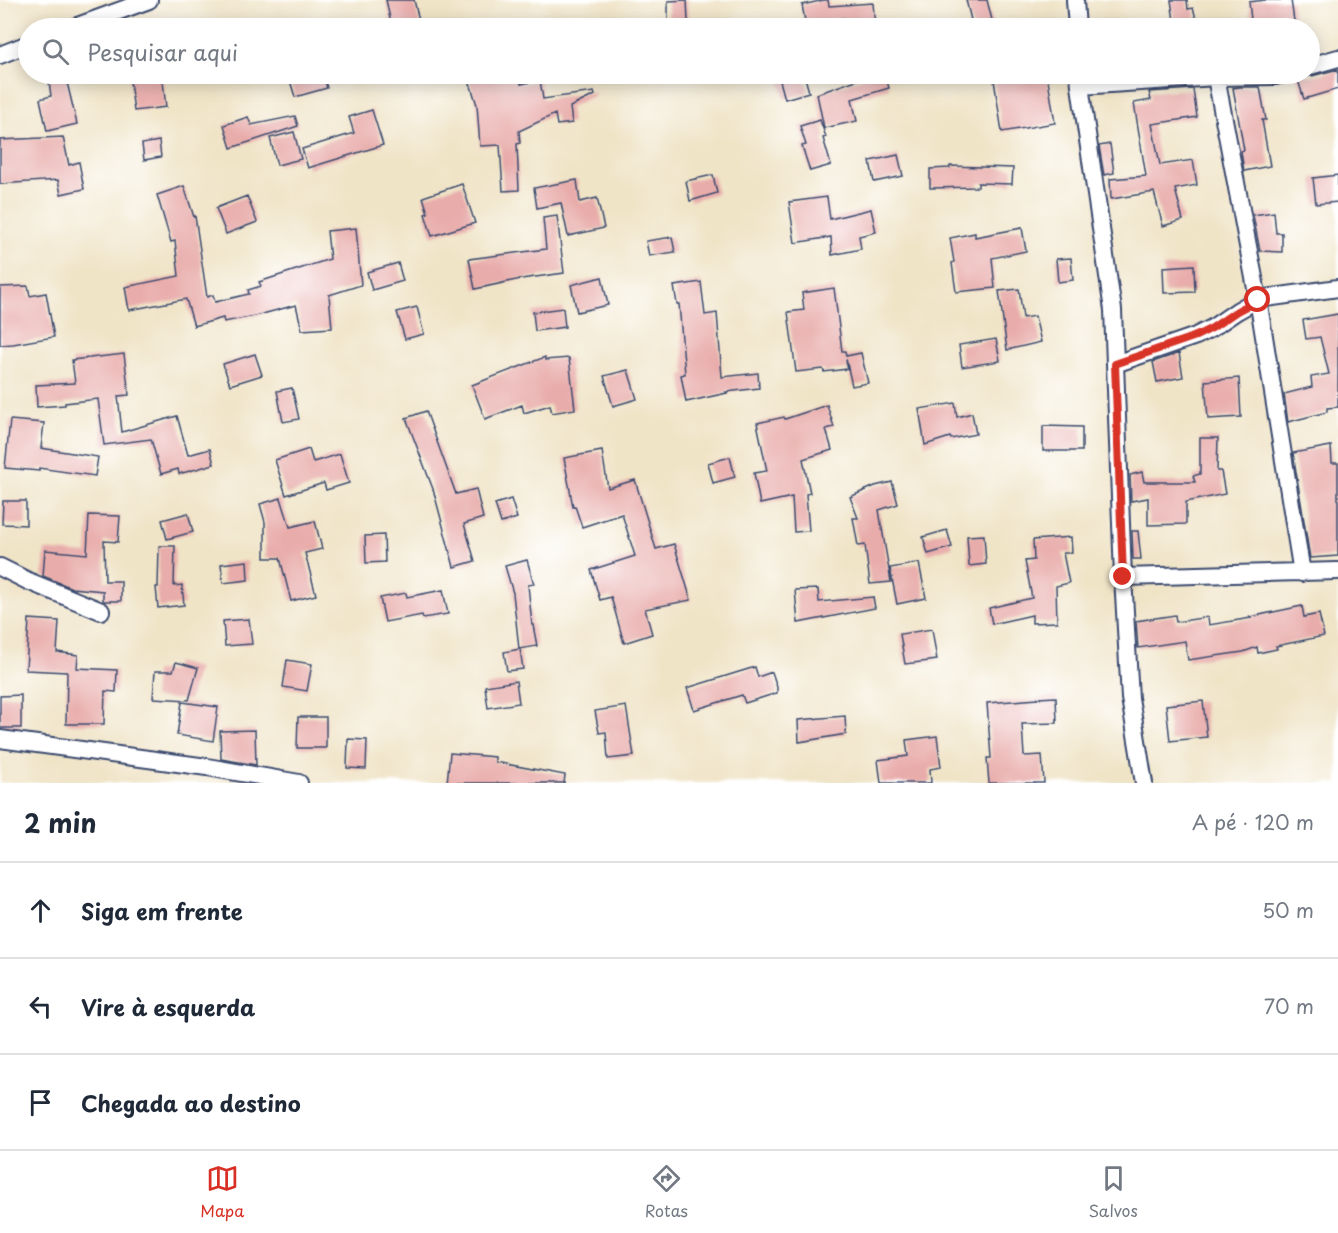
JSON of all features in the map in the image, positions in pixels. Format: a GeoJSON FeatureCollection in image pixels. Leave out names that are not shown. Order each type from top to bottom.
{"type":"FeatureCollection","features":[{"type":"Feature","properties":{"kind":"street"},"geometry":{"type":"LineString","coordinates":[[100,18],[149,0]]}},
{"type":"Feature","properties":{"kind":"street"},"geometry":{"type":"LineString","coordinates":[[1075,0],[1076,18]]}},
{"type":"Feature","properties":{"kind":"street"},"geometry":{"type":"LineString","coordinates":[[0,55],[18,48]]}},
{"type":"Feature","properties":{"kind":"street"},"geometry":{"type":"LineString","coordinates":[[1320,63],[1338,58]]}},
{"type":"Feature","properties":{"kind":"street"},"geometry":{"type":"LineString","coordinates":[[1080,84],[1113,310],[1130,698],[1144,783]]}},
{"type":"Feature","properties":{"kind":"street"},"geometry":{"type":"LineString","coordinates":[[1217,84],[1258,300],[1302,573]]}},
{"type":"Feature","properties":{"kind":"street"},"geometry":{"type":"LineString","coordinates":[[1115,364],[1196,336],[1258,300],[1338,288]]}},
{"type":"Feature","properties":{"kind":"street"},"geometry":{"type":"LineString","coordinates":[[0,567],[100,611]]}},
{"type":"Feature","properties":{"kind":"street"},"geometry":{"type":"LineString","coordinates":[[1123,577],[1338,571]]}},
{"type":"Feature","properties":{"kind":"street"},"geometry":{"type":"LineString","coordinates":[[0,739],[207,767],[299,783]]}},
{"type":"Feature","properties":{"kind":"building"},"geometry":{"type":"Polygon","coordinates":[[[386,0],[414,0],[418,18],[390,18],[386,0]]]}},
{"type":"Feature","properties":{"kind":"building"},"geometry":{"type":"Polygon","coordinates":[[[687,0],[688,18],[668,18],[668,1],[687,0]]]}},
{"type":"Feature","properties":{"kind":"building"},"geometry":{"type":"Polygon","coordinates":[[[824,0],[828,0],[829,6],[873,3],[874,18],[804,18],[802,5],[824,0]]]}},
{"type":"Feature","properties":{"kind":"building"},"geometry":{"type":"Polygon","coordinates":[[[966,0],[987,0],[992,18],[970,18],[966,0]]]}},
{"type":"Feature","properties":{"kind":"building"},"geometry":{"type":"Polygon","coordinates":[[[1171,0],[1187,0],[1188,9],[1193,8],[1196,18],[1174,18],[1171,0]]]}},
{"type":"Feature","properties":{"kind":"building"},"geometry":{"type":"Polygon","coordinates":[[[1291,0],[1294,18],[1251,18],[1249,2],[1291,0]]]}},
{"type":"Feature","properties":{"kind":"building"},"geometry":{"type":"Polygon","coordinates":[[[1338,69],[1338,89],[1304,99],[1299,84],[1320,84],[1320,74],[1338,69]]]}},
{"type":"Feature","properties":{"kind":"building"},"geometry":{"type":"Polygon","coordinates":[[[49,84],[67,84],[77,124],[47,131],[40,99],[51,96],[49,84]]]}},
{"type":"Feature","properties":{"kind":"building"},"geometry":{"type":"Polygon","coordinates":[[[130,84],[163,84],[166,107],[134,111],[130,84]]]}},
{"type":"Feature","properties":{"kind":"building"},"geometry":{"type":"Polygon","coordinates":[[[291,84],[326,84],[327,88],[295,97],[291,84]]]}},
{"type":"Feature","properties":{"kind":"building"},"geometry":{"type":"Polygon","coordinates":[[[470,84],[541,84],[543,99],[594,92],[595,95],[570,107],[572,123],[557,125],[555,114],[519,131],[520,143],[517,144],[519,190],[503,191],[500,145],[480,146],[477,105],[470,84]]]}},
{"type":"Feature","properties":{"kind":"building"},"geometry":{"type":"Polygon","coordinates":[[[781,84],[807,84],[809,92],[785,99],[781,84]]]}},
{"type":"Feature","properties":{"kind":"building"},"geometry":{"type":"Polygon","coordinates":[[[845,84],[888,84],[889,88],[852,99],[857,121],[824,128],[817,94],[845,84]]]}},
{"type":"Feature","properties":{"kind":"building"},"geometry":{"type":"Polygon","coordinates":[[[995,84],[1049,84],[1055,123],[1002,132],[995,84]]]}},
{"type":"Feature","properties":{"kind":"building"},"geometry":{"type":"Polygon","coordinates":[[[1260,87],[1266,120],[1262,120],[1270,166],[1244,171],[1241,151],[1244,150],[1233,88],[1260,87]]]}},
{"type":"Feature","properties":{"kind":"building"},"geometry":{"type":"Polygon","coordinates":[[[1193,89],[1197,117],[1152,124],[1160,165],[1193,160],[1197,185],[1175,189],[1183,220],[1163,226],[1154,192],[1111,199],[1110,179],[1146,176],[1134,103],[1151,100],[1149,92],[1193,89]]]}},
{"type":"Feature","properties":{"kind":"building"},"geometry":{"type":"Polygon","coordinates":[[[372,110],[383,145],[308,168],[302,149],[354,133],[349,117],[372,110]]]}},
{"type":"Feature","properties":{"kind":"building"},"geometry":{"type":"Polygon","coordinates":[[[295,116],[298,126],[231,148],[224,125],[248,117],[251,125],[295,116]]]}},
{"type":"Feature","properties":{"kind":"building"},"geometry":{"type":"Polygon","coordinates":[[[820,120],[831,165],[810,171],[802,146],[806,145],[800,126],[820,120]]]}},
{"type":"Feature","properties":{"kind":"building"},"geometry":{"type":"Polygon","coordinates":[[[294,132],[301,159],[277,165],[270,138],[294,132]]]}},
{"type":"Feature","properties":{"kind":"building"},"geometry":{"type":"Polygon","coordinates":[[[63,137],[69,165],[79,162],[84,189],[61,194],[58,180],[0,184],[0,140],[63,137]]]}},
{"type":"Feature","properties":{"kind":"building"},"geometry":{"type":"Polygon","coordinates":[[[159,141],[161,157],[144,160],[142,144],[159,141]]]}},
{"type":"Feature","properties":{"kind":"building"},"geometry":{"type":"Polygon","coordinates":[[[1110,144],[1114,173],[1104,175],[1099,146],[1110,144]]]}},
{"type":"Feature","properties":{"kind":"building"},"geometry":{"type":"Polygon","coordinates":[[[898,155],[903,176],[874,182],[870,161],[898,155]]]}},
{"type":"Feature","properties":{"kind":"building"},"geometry":{"type":"Polygon","coordinates":[[[950,166],[1013,168],[1012,184],[978,183],[978,187],[930,188],[930,169],[950,168],[950,166]]]}},
{"type":"Feature","properties":{"kind":"building"},"geometry":{"type":"Polygon","coordinates":[[[713,175],[717,193],[690,201],[686,181],[713,175]]]}},
{"type":"Feature","properties":{"kind":"building"},"geometry":{"type":"Polygon","coordinates":[[[1338,175],[1338,202],[1316,204],[1313,178],[1338,175]]]}},
{"type":"Feature","properties":{"kind":"building"},"geometry":{"type":"Polygon","coordinates":[[[577,180],[580,202],[597,198],[604,228],[568,236],[561,203],[537,208],[534,188],[577,180]]]}},
{"type":"Feature","properties":{"kind":"building"},"geometry":{"type":"Polygon","coordinates":[[[462,184],[475,223],[432,236],[425,214],[428,213],[423,197],[462,184]]]}},
{"type":"Feature","properties":{"kind":"building"},"geometry":{"type":"Polygon","coordinates":[[[184,186],[195,216],[207,297],[213,295],[215,302],[249,294],[248,290],[261,286],[259,282],[330,259],[327,231],[356,228],[361,285],[329,295],[332,328],[302,330],[296,305],[255,316],[224,322],[223,318],[194,326],[186,299],[129,310],[125,287],[179,276],[175,241],[171,242],[157,195],[184,186]]]}},
{"type":"Feature","properties":{"kind":"building"},"geometry":{"type":"Polygon","coordinates":[[[247,196],[257,222],[226,234],[216,208],[247,196]]]}},
{"type":"Feature","properties":{"kind":"building"},"geometry":{"type":"Polygon","coordinates":[[[827,197],[830,219],[871,209],[876,232],[859,236],[861,249],[832,255],[831,237],[795,243],[789,202],[827,197]]]}},
{"type":"Feature","properties":{"kind":"building"},"geometry":{"type":"Polygon","coordinates":[[[1274,212],[1276,233],[1282,233],[1282,252],[1260,251],[1253,215],[1274,212]]]}},
{"type":"Feature","properties":{"kind":"building"},"geometry":{"type":"Polygon","coordinates":[[[557,216],[564,273],[475,289],[469,259],[546,249],[543,218],[557,216]]]}},
{"type":"Feature","properties":{"kind":"building"},"geometry":{"type":"Polygon","coordinates":[[[1022,228],[1026,251],[992,258],[995,288],[956,292],[950,238],[975,233],[975,237],[1022,228]]]}},
{"type":"Feature","properties":{"kind":"building"},"geometry":{"type":"Polygon","coordinates":[[[672,237],[675,252],[649,256],[646,241],[672,237]]]}},
{"type":"Feature","properties":{"kind":"building"},"geometry":{"type":"Polygon","coordinates":[[[1071,258],[1073,280],[1058,282],[1056,259],[1071,258]]]}},
{"type":"Feature","properties":{"kind":"building"},"geometry":{"type":"Polygon","coordinates":[[[398,263],[403,281],[372,290],[367,272],[398,263]]]}},
{"type":"Feature","properties":{"kind":"building"},"geometry":{"type":"Polygon","coordinates":[[[1194,265],[1195,292],[1164,293],[1163,267],[1194,265]]]}},
{"type":"Feature","properties":{"kind":"building"},"geometry":{"type":"Polygon","coordinates":[[[602,277],[608,305],[577,312],[571,285],[602,277]]]}},
{"type":"Feature","properties":{"kind":"building"},"geometry":{"type":"Polygon","coordinates":[[[701,282],[705,315],[717,313],[722,377],[758,373],[759,388],[726,392],[686,402],[681,375],[685,374],[679,304],[677,304],[674,286],[701,282]]]}},
{"type":"Feature","properties":{"kind":"building"},"geometry":{"type":"Polygon","coordinates":[[[28,286],[30,296],[46,293],[54,337],[0,345],[0,287],[28,286]]]}},
{"type":"Feature","properties":{"kind":"building"},"geometry":{"type":"Polygon","coordinates":[[[834,288],[842,351],[845,351],[846,356],[861,353],[868,383],[852,386],[846,359],[847,369],[796,372],[788,312],[804,310],[802,293],[834,288]]]}},
{"type":"Feature","properties":{"kind":"building"},"geometry":{"type":"Polygon","coordinates":[[[1019,289],[1023,318],[1035,316],[1041,342],[1007,350],[999,291],[1019,289]]]}},
{"type":"Feature","properties":{"kind":"building"},"geometry":{"type":"Polygon","coordinates":[[[417,307],[424,334],[405,339],[397,312],[417,307]]]}},
{"type":"Feature","properties":{"kind":"building"},"geometry":{"type":"Polygon","coordinates":[[[563,308],[565,327],[535,331],[533,312],[563,308]]]}},
{"type":"Feature","properties":{"kind":"building"},"geometry":{"type":"Polygon","coordinates":[[[1338,314],[1338,407],[1327,408],[1327,412],[1288,422],[1284,394],[1312,387],[1311,377],[1329,374],[1320,337],[1306,339],[1303,320],[1338,314]]]}},
{"type":"Feature","properties":{"kind":"building"},"geometry":{"type":"Polygon","coordinates":[[[996,339],[1000,361],[962,367],[959,345],[996,339]]]}},
{"type":"Feature","properties":{"kind":"building"},"geometry":{"type":"Polygon","coordinates":[[[1179,353],[1183,377],[1157,382],[1153,362],[1179,353]]]}},
{"type":"Feature","properties":{"kind":"building"},"geometry":{"type":"Polygon","coordinates":[[[124,354],[129,395],[118,396],[122,432],[177,416],[188,455],[210,449],[214,464],[179,474],[178,469],[161,474],[151,439],[104,445],[98,399],[37,407],[36,385],[75,383],[72,360],[124,354]]]}},
{"type":"Feature","properties":{"kind":"building"},"geometry":{"type":"Polygon","coordinates":[[[255,354],[262,375],[230,385],[223,364],[255,354]]]}},
{"type":"Feature","properties":{"kind":"building"},"geometry":{"type":"Polygon","coordinates":[[[545,357],[545,360],[569,358],[575,409],[552,413],[550,405],[524,413],[522,405],[485,419],[472,385],[545,357]]]}},
{"type":"Feature","properties":{"kind":"building"},"geometry":{"type":"Polygon","coordinates":[[[628,370],[637,399],[613,406],[604,376],[628,370]]]}},
{"type":"Feature","properties":{"kind":"building"},"geometry":{"type":"Polygon","coordinates":[[[1239,378],[1241,417],[1208,419],[1205,381],[1239,378]]]}},
{"type":"Feature","properties":{"kind":"building"},"geometry":{"type":"Polygon","coordinates":[[[292,388],[299,419],[283,422],[277,391],[292,388]]]}},
{"type":"Feature","properties":{"kind":"building"},"geometry":{"type":"Polygon","coordinates":[[[955,403],[957,417],[972,413],[976,434],[951,439],[950,437],[925,445],[919,409],[955,403]]]}},
{"type":"Feature","properties":{"kind":"building"},"geometry":{"type":"Polygon","coordinates":[[[827,405],[834,427],[826,429],[832,450],[803,459],[810,493],[806,494],[809,531],[794,532],[792,497],[760,504],[754,473],[767,471],[757,423],[784,417],[785,419],[827,405]]]}},
{"type":"Feature","properties":{"kind":"building"},"geometry":{"type":"Polygon","coordinates":[[[426,411],[456,494],[476,489],[483,518],[464,524],[475,561],[454,567],[433,489],[406,418],[426,411]]]}},
{"type":"Feature","properties":{"kind":"building"},"geometry":{"type":"Polygon","coordinates":[[[10,420],[44,423],[41,448],[98,457],[95,476],[39,468],[39,471],[5,468],[10,420]]]}},
{"type":"Feature","properties":{"kind":"building"},"geometry":{"type":"Polygon","coordinates":[[[1043,426],[1082,427],[1082,451],[1043,451],[1043,426]]]}},
{"type":"Feature","properties":{"kind":"building"},"geometry":{"type":"Polygon","coordinates":[[[1200,438],[1218,438],[1217,471],[1221,471],[1225,494],[1186,502],[1186,524],[1148,525],[1148,498],[1131,501],[1130,475],[1142,472],[1144,482],[1195,482],[1193,476],[1200,474],[1200,438]]]}},
{"type":"Feature","properties":{"kind":"building"},"geometry":{"type":"Polygon","coordinates":[[[1331,446],[1332,463],[1338,463],[1338,556],[1310,558],[1293,453],[1331,446]]]}},
{"type":"Feature","properties":{"kind":"building"},"geometry":{"type":"Polygon","coordinates":[[[309,449],[313,462],[340,454],[349,483],[326,490],[324,483],[286,495],[275,460],[309,449]]]}},
{"type":"Feature","properties":{"kind":"building"},"geometry":{"type":"Polygon","coordinates":[[[602,451],[608,488],[635,480],[656,549],[674,544],[691,600],[645,609],[652,634],[624,643],[611,597],[600,600],[591,570],[635,556],[622,514],[582,527],[575,506],[573,507],[564,458],[602,451]]]}},
{"type":"Feature","properties":{"kind":"building"},"geometry":{"type":"Polygon","coordinates":[[[730,457],[735,477],[713,483],[708,463],[730,457]]]}},
{"type":"Feature","properties":{"kind":"building"},"geometry":{"type":"Polygon","coordinates":[[[892,482],[898,504],[879,510],[891,582],[870,584],[865,545],[858,546],[853,518],[858,518],[850,497],[875,486],[892,482]]]}},
{"type":"Feature","properties":{"kind":"building"},"geometry":{"type":"Polygon","coordinates":[[[281,498],[290,527],[315,521],[322,549],[305,553],[316,595],[291,601],[280,558],[265,558],[265,522],[260,504],[281,498]]]}},
{"type":"Feature","properties":{"kind":"building"},"geometry":{"type":"Polygon","coordinates":[[[511,499],[517,518],[501,523],[495,504],[511,499]]]}},
{"type":"Feature","properties":{"kind":"building"},"geometry":{"type":"Polygon","coordinates":[[[3,501],[26,501],[26,525],[2,524],[3,501]]]}},
{"type":"Feature","properties":{"kind":"building"},"geometry":{"type":"Polygon","coordinates":[[[188,513],[193,532],[167,539],[162,520],[188,513]]]}},
{"type":"Feature","properties":{"kind":"building"},"geometry":{"type":"Polygon","coordinates":[[[89,515],[120,516],[118,542],[104,541],[105,581],[121,581],[121,601],[104,601],[103,591],[72,588],[43,576],[45,550],[87,554],[89,515]]]}},
{"type":"Feature","properties":{"kind":"building"},"geometry":{"type":"Polygon","coordinates":[[[947,530],[952,547],[928,554],[923,537],[947,530]]]}},
{"type":"Feature","properties":{"kind":"building"},"geometry":{"type":"Polygon","coordinates":[[[1132,531],[1138,531],[1141,559],[1133,559],[1132,531]]]}},
{"type":"Feature","properties":{"kind":"building"},"geometry":{"type":"Polygon","coordinates":[[[384,535],[385,562],[366,563],[365,536],[384,535]]]}},
{"type":"Feature","properties":{"kind":"building"},"geometry":{"type":"Polygon","coordinates":[[[984,535],[986,564],[969,566],[967,536],[984,535]]]}},
{"type":"Feature","properties":{"kind":"building"},"geometry":{"type":"Polygon","coordinates":[[[1071,537],[1072,553],[1063,553],[1069,583],[1056,586],[1057,622],[1032,623],[1032,615],[992,624],[989,608],[1032,598],[1025,561],[1034,560],[1033,540],[1071,537]]]}},
{"type":"Feature","properties":{"kind":"building"},"geometry":{"type":"Polygon","coordinates":[[[159,546],[175,546],[174,586],[182,585],[184,605],[158,608],[156,587],[158,587],[159,546]]]}},
{"type":"Feature","properties":{"kind":"building"},"geometry":{"type":"Polygon","coordinates":[[[527,560],[534,584],[528,585],[532,625],[537,646],[519,649],[513,593],[505,566],[527,560]]]}},
{"type":"Feature","properties":{"kind":"building"},"geometry":{"type":"Polygon","coordinates":[[[247,561],[248,580],[223,583],[221,564],[247,561]]]}},
{"type":"Feature","properties":{"kind":"building"},"geometry":{"type":"Polygon","coordinates":[[[919,563],[926,598],[897,604],[890,568],[919,563]]]}},
{"type":"Feature","properties":{"kind":"building"},"geometry":{"type":"Polygon","coordinates":[[[818,589],[819,602],[873,597],[875,608],[798,623],[795,590],[818,589]]]}},
{"type":"Feature","properties":{"kind":"building"},"geometry":{"type":"Polygon","coordinates":[[[443,590],[448,614],[423,618],[422,615],[385,622],[380,598],[406,593],[407,597],[443,590]]]}},
{"type":"Feature","properties":{"kind":"building"},"geometry":{"type":"Polygon","coordinates":[[[1302,606],[1304,617],[1319,614],[1324,636],[1276,646],[1277,649],[1258,653],[1257,647],[1243,652],[1188,660],[1185,641],[1138,648],[1136,621],[1175,615],[1176,622],[1208,617],[1209,625],[1302,606]]]}},
{"type":"Feature","properties":{"kind":"building"},"geometry":{"type":"Polygon","coordinates":[[[29,619],[59,621],[57,652],[78,655],[77,668],[117,670],[116,692],[105,691],[104,724],[66,724],[67,672],[26,670],[29,619]]]}},
{"type":"Feature","properties":{"kind":"building"},"geometry":{"type":"Polygon","coordinates":[[[249,619],[252,644],[225,646],[223,621],[249,619]]]}},
{"type":"Feature","properties":{"kind":"building"},"geometry":{"type":"Polygon","coordinates":[[[932,629],[937,660],[905,664],[900,634],[932,629]]]}},
{"type":"Feature","properties":{"kind":"building"},"geometry":{"type":"Polygon","coordinates":[[[520,649],[523,669],[507,671],[504,652],[520,649]]]}},
{"type":"Feature","properties":{"kind":"building"},"geometry":{"type":"Polygon","coordinates":[[[287,660],[312,664],[307,691],[283,687],[287,660]]]}},
{"type":"Feature","properties":{"kind":"building"},"geometry":{"type":"Polygon","coordinates":[[[176,662],[198,668],[189,700],[153,698],[155,671],[173,671],[176,662]]]}},
{"type":"Feature","properties":{"kind":"building"},"geometry":{"type":"Polygon","coordinates":[[[755,667],[758,677],[772,672],[777,693],[745,703],[742,695],[694,710],[687,688],[755,667]]]}},
{"type":"Feature","properties":{"kind":"building"},"geometry":{"type":"Polygon","coordinates":[[[516,681],[519,703],[488,708],[485,686],[516,681]]]}},
{"type":"Feature","properties":{"kind":"building"},"geometry":{"type":"Polygon","coordinates":[[[21,695],[21,728],[0,728],[0,696],[21,695]]]}},
{"type":"Feature","properties":{"kind":"building"},"geometry":{"type":"Polygon","coordinates":[[[1056,697],[1057,723],[1022,724],[1024,756],[1042,755],[1044,783],[989,783],[987,758],[991,758],[987,703],[1056,697]]]}},
{"type":"Feature","properties":{"kind":"building"},"geometry":{"type":"Polygon","coordinates":[[[1203,701],[1207,737],[1170,741],[1166,705],[1203,701]]]}},
{"type":"Feature","properties":{"kind":"building"},"geometry":{"type":"Polygon","coordinates":[[[182,702],[218,707],[213,741],[177,735],[182,702]]]}},
{"type":"Feature","properties":{"kind":"building"},"geometry":{"type":"Polygon","coordinates":[[[626,706],[634,756],[608,759],[606,732],[599,733],[595,711],[626,706]]]}},
{"type":"Feature","properties":{"kind":"building"},"geometry":{"type":"Polygon","coordinates":[[[845,716],[846,734],[799,742],[798,720],[845,716]]]}},
{"type":"Feature","properties":{"kind":"building"},"geometry":{"type":"Polygon","coordinates":[[[298,717],[326,717],[326,748],[297,748],[298,717]]]}},
{"type":"Feature","properties":{"kind":"building"},"geometry":{"type":"Polygon","coordinates":[[[255,730],[256,765],[221,759],[220,731],[255,730]]]}},
{"type":"Feature","properties":{"kind":"building"},"geometry":{"type":"Polygon","coordinates":[[[937,736],[941,767],[930,769],[931,783],[881,783],[878,760],[908,756],[906,740],[937,736]]]}},
{"type":"Feature","properties":{"kind":"building"},"geometry":{"type":"Polygon","coordinates":[[[348,739],[367,740],[366,769],[347,768],[348,739]]]}},
{"type":"Feature","properties":{"kind":"building"},"geometry":{"type":"Polygon","coordinates":[[[450,753],[495,757],[495,762],[565,775],[564,783],[447,783],[450,753]]]}},
{"type":"Feature","properties":{"kind":"route"},"geometry":{"type":"LineString","coordinates":[[1123,577],[1115,364],[1196,336],[1258,300]]}}]}
